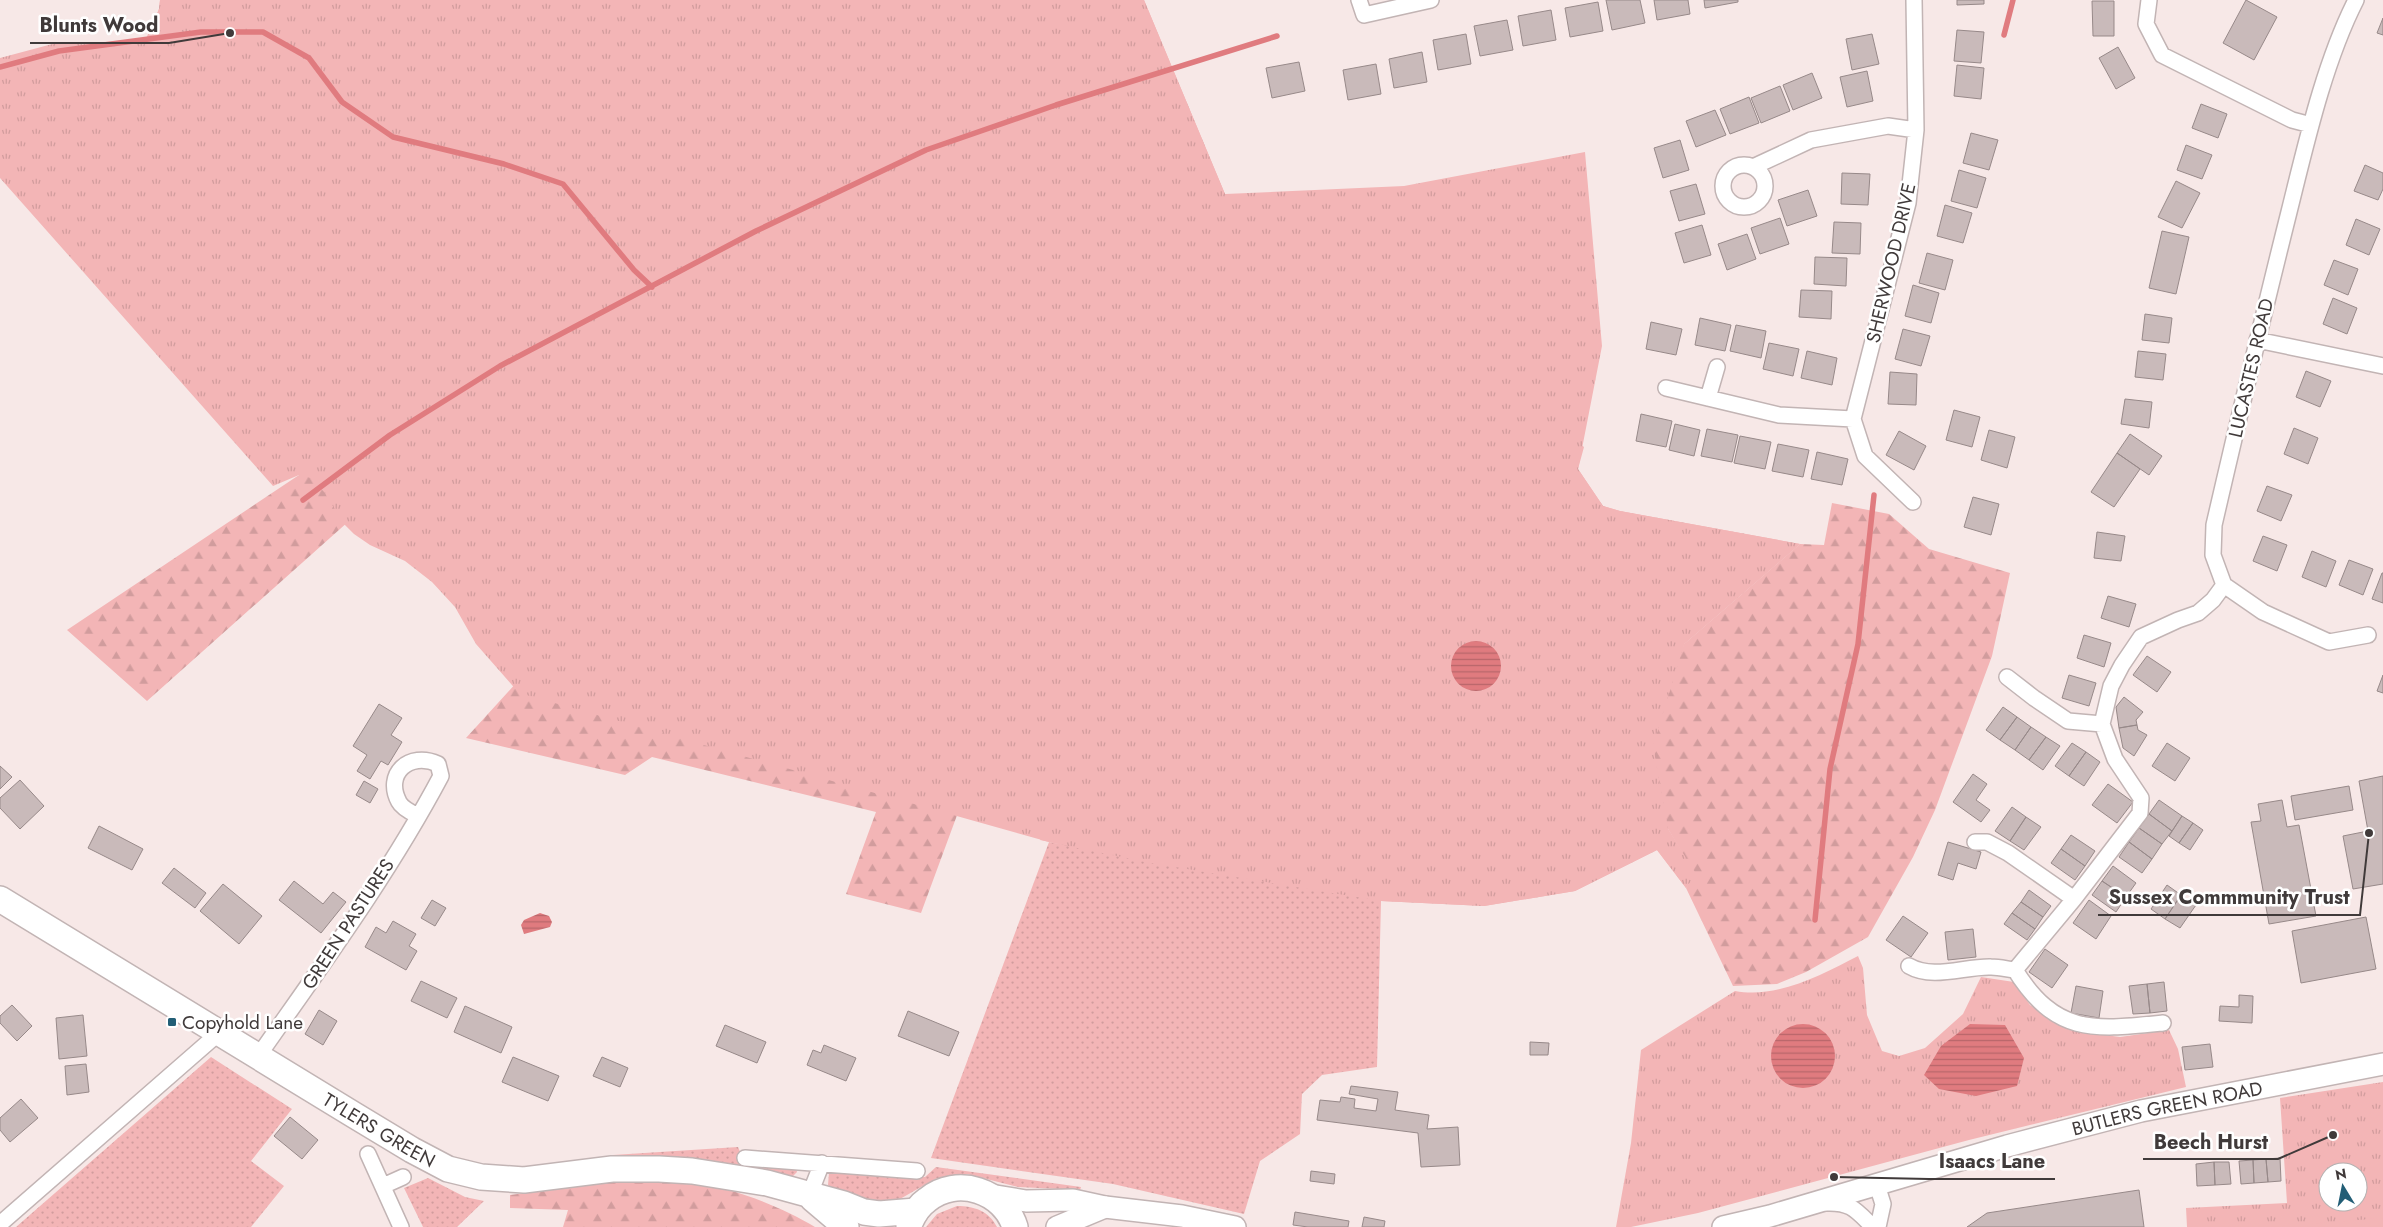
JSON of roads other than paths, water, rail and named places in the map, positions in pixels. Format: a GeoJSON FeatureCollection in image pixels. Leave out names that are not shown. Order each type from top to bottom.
{"type":"FeatureCollection","features":[{"type":"Feature","properties":{"kind":"highway","name":"TYLERS GREEN"},"geometry":{"type":"LineString","coordinates":[[0,899],[259,1055],[412,1150],[448,1169],[481,1177],[524,1180],[599,1170],[675,1170],[736,1176],[844,1204],[864,1212],[899,1214],[912,1219]]}},
{"type":"Feature","properties":{"kind":"highway"},"geometry":{"type":"LineString","coordinates":[[912,1219],[927,1199],[942,1191],[958,1188],[975,1189],[990,1195],[1003,1206],[1015,1227]]}},
{"type":"Feature","properties":{"kind":"highway","name":"TYLERS GREEN"},"geometry":{"type":"LineString","coordinates":[[809,1196],[846,1227]]}},
{"type":"Feature","properties":{"kind":"main road","name":"BUTLERS GREEN ROAD"},"geometry":{"type":"LineString","coordinates":[[1724,1227],[1877,1185],[2007,1146],[2141,1112],[2198,1099],[2383,1064]]}},
{"type":"Feature","properties":{"kind":"main road"},"geometry":{"type":"LineString","coordinates":[[990,1195],[1026,1200],[1073,1200],[1105,1207],[1182,1216],[1235,1227]]}},
{"type":"Feature","properties":{"kind":"main road"},"geometry":{"type":"LineString","coordinates":[[1057,1227],[1105,1207]]}},
{"type":"Feature","properties":{"kind":"street"},"geometry":{"type":"LineString","coordinates":[[1359,0],[1364,15],[1431,0]]}},
{"type":"Feature","properties":{"kind":"street","name":"SHERWOOD DRIVE"},"geometry":{"type":"LineString","coordinates":[[1853,419],[1908,203],[1916,130],[1914,0]]}},
{"type":"Feature","properties":{"kind":"street"},"geometry":{"type":"LineString","coordinates":[[2150,0],[2146,24],[2162,56],[2292,120],[2311,125]]}},
{"type":"Feature","properties":{"kind":"street","name":"LUCASTES ROAD"},"geometry":{"type":"LineString","coordinates":[[2224,585],[2213,555],[2214,525],[2257,340],[2311,125],[2345,21],[2356,0]]}},
{"type":"Feature","properties":{"kind":"street"},"geometry":{"type":"LineString","coordinates":[[1753,167],[1811,140],[1888,126],[1916,130]]}},
{"type":"Feature","properties":{"kind":"street"},"geometry":{"type":"LineString","coordinates":[[2257,340],[2383,366]]}},
{"type":"Feature","properties":{"kind":"street"},"geometry":{"type":"LineString","coordinates":[[1708,398],[1716,367]]}},
{"type":"Feature","properties":{"kind":"street"},"geometry":{"type":"LineString","coordinates":[[1666,388],[1779,415],[1853,419],[1865,456],[1913,502]]}},
{"type":"Feature","properties":{"kind":"street"},"geometry":{"type":"LineString","coordinates":[[2015,970],[2074,899],[2140,813],[2141,798],[2114,759],[2102,724],[2111,686],[2122,665],[2141,637],[2178,620],[2198,614],[2213,600],[2224,585],[2263,612],[2329,642],[2368,635]]}},
{"type":"Feature","properties":{"kind":"street"},"geometry":{"type":"LineString","coordinates":[[2007,677],[2068,721],[2102,724]]}},
{"type":"Feature","properties":{"kind":"street","name":"GREEN PASTURES"},"geometry":{"type":"LineString","coordinates":[[259,1055],[349,927],[418,816]]}},
{"type":"Feature","properties":{"kind":"street"},"geometry":{"type":"LineString","coordinates":[[1975,842],[1987,842],[2008,853],[2074,899]]}},
{"type":"Feature","properties":{"kind":"street"},"geometry":{"type":"LineString","coordinates":[[1909,966],[1916,971],[1943,972],[1992,967],[2015,970]]}},
{"type":"Feature","properties":{"kind":"street"},"geometry":{"type":"LineString","coordinates":[[2015,970],[2026,988],[2043,1006],[2065,1021],[2084,1026],[2116,1028],[2163,1023]]}},
{"type":"Feature","properties":{"kind":"street"},"geometry":{"type":"LineString","coordinates":[[0,1224],[220,1032]]}},
{"type":"Feature","properties":{"kind":"street"},"geometry":{"type":"LineString","coordinates":[[368,1154],[401,1227]]}},
{"type":"Feature","properties":{"kind":"street"},"geometry":{"type":"LineString","coordinates":[[745,1158],[918,1171]]}},
{"type":"Feature","properties":{"kind":"street"},"geometry":{"type":"LineString","coordinates":[[809,1196],[822,1163]]}},
{"type":"Feature","properties":{"kind":"street"},"geometry":{"type":"LineString","coordinates":[[383,1186],[403,1177]]}},
{"type":"Feature","properties":{"kind":"street"},"geometry":{"type":"LineString","coordinates":[[1877,1185],[1883,1204],[1878,1227]]}},
{"type":"Feature","properties":{"kind":"street"},"geometry":{"type":"LineString","coordinates":[[1809,1204],[1846,1204],[1854,1208],[1873,1227]]}},
{"type":"Feature","properties":{"kind":"waterway"},"geometry":{"type":"LineString","coordinates":[[2004,35],[2013,0]]}},
{"type":"Feature","properties":{"kind":"waterway"},"geometry":{"type":"LineString","coordinates":[[0,67],[59,51],[201,32],[263,32],[309,58],[342,102],[393,137],[504,164],[563,184],[634,270],[652,287]]}},
{"type":"Feature","properties":{"kind":"waterway"},"geometry":{"type":"LineString","coordinates":[[303,500],[390,435],[500,366],[756,231],[926,150],[1056,105],[1277,36]]}},
{"type":"Feature","properties":{"kind":"waterway"},"geometry":{"type":"LineString","coordinates":[[1815,920],[1830,769],[1858,644],[1874,495]]}},
{"type":"Feature","properties":{"kind":"place","name":"Blunts Wood"},"geometry":{"type":"Point","coordinates":[230,33]}},
{"type":"Feature","properties":{"kind":"place","name":"Sussex Commmunity Trust"},"geometry":{"type":"Point","coordinates":[2369,833]}},
{"type":"Feature","properties":{"kind":"place","name":"Copyhold Lane"},"geometry":{"type":"Point","coordinates":[172,1022]}},
{"type":"Feature","properties":{"kind":"place","name":"Beech Hurst"},"geometry":{"type":"Point","coordinates":[2333,1135]}},
{"type":"Feature","properties":{"kind":"place","name":"Isaacs Lane"},"geometry":{"type":"Point","coordinates":[1834,1177]}}]}
